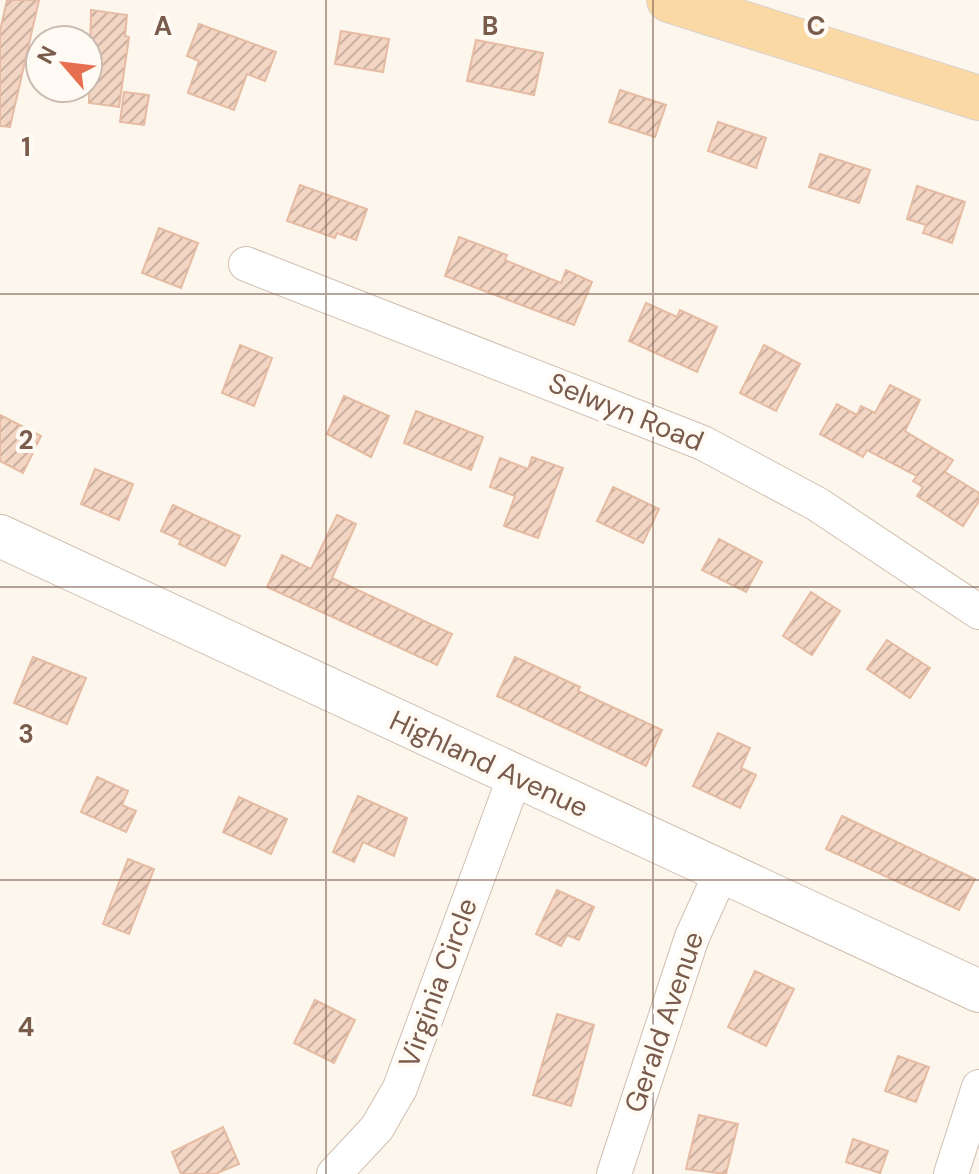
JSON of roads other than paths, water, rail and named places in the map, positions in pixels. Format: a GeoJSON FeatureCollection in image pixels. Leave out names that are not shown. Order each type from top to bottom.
{"type":"FeatureCollection","features":[{"type":"Feature","properties":{"kind":"main road"},"geometry":{"type":"LineString","coordinates":[[669,0],[979,98]]}},
{"type":"Feature","properties":{"kind":"street","name":"Selwyn Road"},"geometry":{"type":"LineString","coordinates":[[246,264],[716,449],[817,504],[979,612]]}},
{"type":"Feature","properties":{"kind":"street","name":"Highland Avenue"},"geometry":{"type":"LineString","coordinates":[[0,536],[979,991]]}},
{"type":"Feature","properties":{"kind":"street","name":"Virginia Circle"},"geometry":{"type":"LineString","coordinates":[[334,1174],[377,1128],[400,1088],[515,776]]}},
{"type":"Feature","properties":{"kind":"street","name":"Gerald Avenue"},"geometry":{"type":"LineString","coordinates":[[614,1174],[692,937],[721,873]]}},
{"type":"Feature","properties":{"kind":"street"},"geometry":{"type":"LineString","coordinates":[[951,1174],[979,1087]]}}]}
